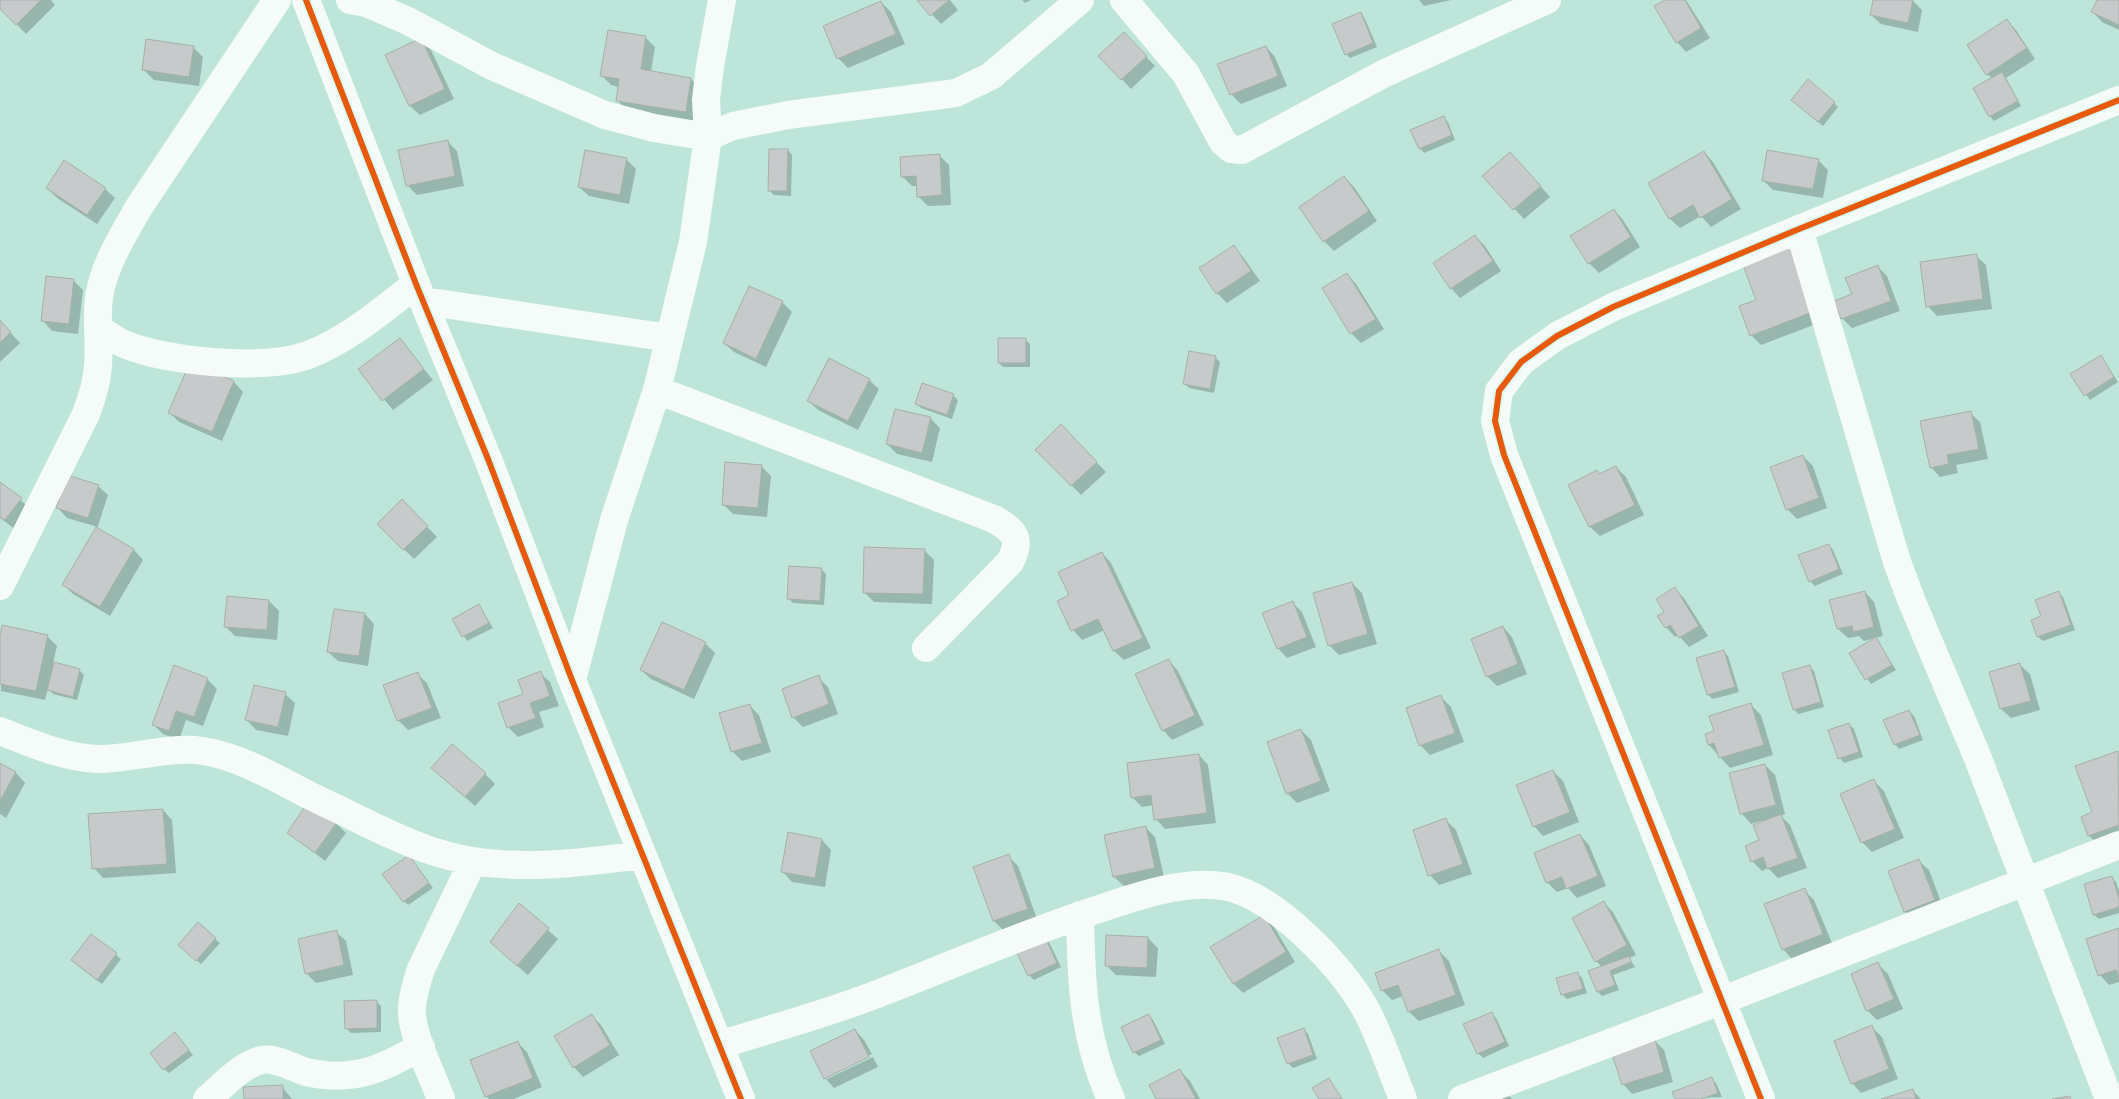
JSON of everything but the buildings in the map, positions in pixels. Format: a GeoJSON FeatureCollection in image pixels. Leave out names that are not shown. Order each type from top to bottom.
{"type":"FeatureCollection","features":[{"type":"Feature","properties":{"kind":"street"},"geometry":{"type":"LineString","coordinates":[[0,586],[86,414],[95,390],[98,365],[99,296],[108,266],[120,240],[139,207],[277,0]]}},
{"type":"Feature","properties":{"kind":"street"},"geometry":{"type":"LineString","coordinates":[[306,0],[420,293],[488,459],[572,680],[741,1099]]}},
{"type":"Feature","properties":{"kind":"street"},"geometry":{"type":"LineString","coordinates":[[350,0],[366,3],[408,21],[492,66],[605,115],[654,128],[708,137],[732,126],[788,115],[956,93],[991,76],[1080,0]]}},
{"type":"Feature","properties":{"kind":"street"},"geometry":{"type":"LineString","coordinates":[[572,680],[614,520],[657,390],[693,242],[708,137],[706,100],[722,0]]}},
{"type":"Feature","properties":{"kind":"street"},"geometry":{"type":"LineString","coordinates":[[1124,0],[1186,74],[1223,142],[1231,149],[1242,150],[1505,8],[1547,0]]}},
{"type":"Feature","properties":{"kind":"street"},"geometry":{"type":"LineString","coordinates":[[1761,1099],[1723,1000],[1570,625],[1504,455],[1495,421],[1499,391],[1521,362],[1557,336],[1613,307],[1799,228],[2119,100]]}},
{"type":"Feature","properties":{"kind":"street"},"geometry":{"type":"LineString","coordinates":[[1799,228],[1897,562],[1977,756],[2109,1099]]}},
{"type":"Feature","properties":{"kind":"street"},"geometry":{"type":"LineString","coordinates":[[98,328],[124,344],[184,358],[258,364],[286,362],[309,355],[334,343],[420,293],[669,338]]}},
{"type":"Feature","properties":{"kind":"street"},"geometry":{"type":"LineString","coordinates":[[657,390],[994,519],[1009,528],[1016,537],[1016,550],[1010,562],[926,648]]}},
{"type":"Feature","properties":{"kind":"street"},"geometry":{"type":"LineString","coordinates":[[0,731],[41,747],[97,759],[203,751],[229,758],[255,768],[401,839],[431,851],[473,861],[520,865],[571,864],[642,855]]}},
{"type":"Feature","properties":{"kind":"street"},"geometry":{"type":"LineString","coordinates":[[1462,1099],[2119,846]]}},
{"type":"Feature","properties":{"kind":"street"},"geometry":{"type":"LineString","coordinates":[[441,1099],[421,1046],[412,1008],[415,987],[473,861]]}},
{"type":"Feature","properties":{"kind":"street"},"geometry":{"type":"LineString","coordinates":[[719,1045],[870,997],[1023,934],[1148,893],[1193,885],[1232,888],[1270,906],[1302,931],[1331,963],[1365,1008],[1403,1099]]}},
{"type":"Feature","properties":{"kind":"street"},"geometry":{"type":"LineString","coordinates":[[1080,915],[1081,982],[1087,1025],[1098,1070],[1111,1099]]}},
{"type":"Feature","properties":{"kind":"street"},"geometry":{"type":"LineString","coordinates":[[207,1099],[250,1064],[264,1059],[323,1074],[358,1074],[377,1070],[421,1046]]}},
{"type":"Feature","properties":{"kind":"cycle path"},"geometry":{"type":"LineString","coordinates":[[306,0],[416,284],[488,459],[572,680],[741,1099]]}},
{"type":"Feature","properties":{"kind":"cycle path"},"geometry":{"type":"LineString","coordinates":[[1761,1099],[1504,455],[1495,421],[1499,391],[1521,362],[1557,336],[1613,307],[1799,229],[2119,100]]}}]}
